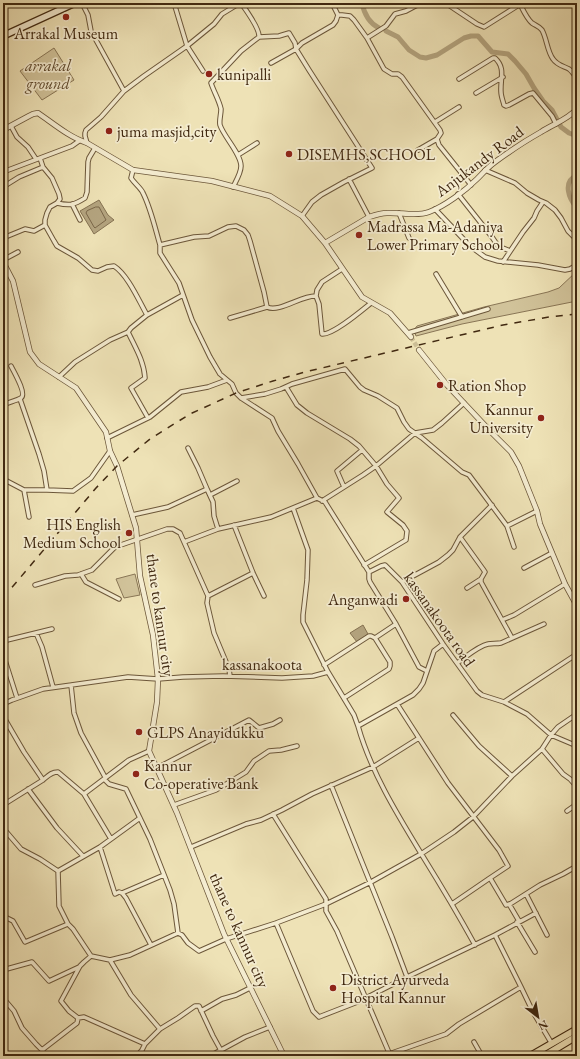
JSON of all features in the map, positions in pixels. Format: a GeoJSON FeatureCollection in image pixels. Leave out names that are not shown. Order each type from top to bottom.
{"type":"FeatureCollection","features":[{"type":"Feature","properties":{"kind":"highway"},"geometry":{"type":"LineString","coordinates":[[530,1056],[577,1029]]}},
{"type":"Feature","properties":{"kind":"highway"},"geometry":{"type":"LineString","coordinates":[[544,1056],[552,1054],[577,1036]]}},
{"type":"Feature","properties":{"kind":"main road"},"geometry":{"type":"LineString","coordinates":[[3,36],[75,3]]}},
{"type":"Feature","properties":{"kind":"street"},"geometry":{"type":"LineString","coordinates":[[82,3],[88,15],[91,32],[124,92]]}},
{"type":"Feature","properties":{"kind":"street"},"geometry":{"type":"LineString","coordinates":[[174,3],[187,46],[203,71]]}},
{"type":"Feature","properties":{"kind":"street"},"geometry":{"type":"LineString","coordinates":[[271,63],[333,25],[336,22],[338,15],[332,3]]}},
{"type":"Feature","properties":{"kind":"street"},"geometry":{"type":"LineString","coordinates":[[367,38],[386,26],[395,14],[406,11],[421,3]]}},
{"type":"Feature","properties":{"kind":"street"},"geometry":{"type":"LineString","coordinates":[[443,3],[484,27],[519,5]]}},
{"type":"Feature","properties":{"kind":"street"},"geometry":{"type":"LineString","coordinates":[[512,3],[519,5],[532,22],[540,27],[553,60],[572,71],[577,78]]}},
{"type":"Feature","properties":{"kind":"street"},"geometry":{"type":"LineString","coordinates":[[87,144],[84,133],[86,130],[101,117],[124,92],[187,46],[214,24],[222,14],[242,4],[256,27],[259,37]]}},
{"type":"Feature","properties":{"kind":"street"},"geometry":{"type":"LineString","coordinates":[[338,15],[342,14],[350,16],[367,38],[384,69],[392,74],[398,74],[402,77],[441,132],[437,139],[418,150]]}},
{"type":"Feature","properties":{"kind":"street"},"geometry":{"type":"LineString","coordinates":[[233,186],[241,166],[238,155],[220,124],[220,104],[211,83],[241,51],[259,37],[273,37],[288,33],[295,43],[296,49],[308,70],[372,168],[321,195],[312,202],[302,216]]}},
{"type":"Feature","properties":{"kind":"street"},"geometry":{"type":"LineString","coordinates":[[459,79],[492,58],[495,58],[498,60],[501,67],[503,77],[501,92],[504,105],[509,105],[528,94],[533,94],[552,116],[556,124]]}},
{"type":"Feature","properties":{"kind":"street"},"geometry":{"type":"LineString","coordinates":[[476,93],[503,77]]}},
{"type":"Feature","properties":{"kind":"street"},"geometry":{"type":"LineString","coordinates":[[435,122],[459,107]]}},
{"type":"Feature","properties":{"kind":"street","name":"Anjukandy Road"},"geometry":{"type":"LineString","coordinates":[[326,243],[369,217],[377,214],[387,212],[413,214],[428,213],[471,185],[492,163],[542,131],[563,120],[577,109]]}},
{"type":"Feature","properties":{"kind":"street"},"geometry":{"type":"LineString","coordinates":[[3,130],[29,116],[38,113],[79,141],[95,148],[133,170],[212,181],[270,196],[302,216],[326,243],[362,297],[390,313],[409,335],[488,309]]}},
{"type":"Feature","properties":{"kind":"street"},"geometry":{"type":"LineString","coordinates":[[11,126],[18,137],[38,158],[43,168],[52,178],[59,194],[60,199],[50,207],[45,217],[45,226],[57,246],[78,258],[92,270],[98,271],[114,266],[118,269],[128,281],[147,315]]}},
{"type":"Feature","properties":{"kind":"street"},"geometry":{"type":"LineString","coordinates":[[437,139],[439,145],[471,185]]}},
{"type":"Feature","properties":{"kind":"street"},"geometry":{"type":"LineString","coordinates":[[3,172],[72,146],[79,141]]}},
{"type":"Feature","properties":{"kind":"street"},"geometry":{"type":"LineString","coordinates":[[238,155],[258,143]]}},
{"type":"Feature","properties":{"kind":"street"},"geometry":{"type":"LineString","coordinates":[[57,202],[68,205],[85,198],[88,162],[95,148]]}},
{"type":"Feature","properties":{"kind":"street"},"geometry":{"type":"LineString","coordinates":[[3,187],[19,177],[43,168]]}},
{"type":"Feature","properties":{"kind":"street"},"geometry":{"type":"LineString","coordinates":[[133,170],[131,178],[144,194],[160,245],[160,253],[179,283],[192,320],[210,357],[220,374],[232,384],[236,393],[241,398],[272,418],[316,498]]}},
{"type":"Feature","properties":{"kind":"street"},"geometry":{"type":"LineString","coordinates":[[485,170],[516,183],[524,191],[546,203],[555,210],[568,230],[577,240]]}},
{"type":"Feature","properties":{"kind":"street"},"geometry":{"type":"LineString","coordinates":[[349,179],[369,217]]}},
{"type":"Feature","properties":{"kind":"street"},"geometry":{"type":"LineString","coordinates":[[458,194],[496,244],[510,251]]}},
{"type":"Feature","properties":{"kind":"street"},"geometry":{"type":"LineString","coordinates":[[503,262],[534,218],[543,202]]}},
{"type":"Feature","properties":{"kind":"street"},"geometry":{"type":"LineString","coordinates":[[72,204],[80,220]]}},
{"type":"Feature","properties":{"kind":"street"},"geometry":{"type":"LineString","coordinates":[[435,209],[470,246],[485,257],[498,262],[538,265],[565,270],[577,265]]}},
{"type":"Feature","properties":{"kind":"street"},"geometry":{"type":"LineString","coordinates":[[399,213],[409,238]]}},
{"type":"Feature","properties":{"kind":"street"},"geometry":{"type":"LineString","coordinates":[[3,238],[25,229],[34,230],[45,226]]}},
{"type":"Feature","properties":{"kind":"street"},"geometry":{"type":"LineString","coordinates":[[160,245],[194,237],[209,236],[228,227],[236,226],[241,228],[248,235],[267,306]]}},
{"type":"Feature","properties":{"kind":"street"},"geometry":{"type":"LineString","coordinates":[[4,264],[18,252]]}},
{"type":"Feature","properties":{"kind":"street","name":"thane to kannur city"},"geometry":{"type":"LineString","coordinates":[[4,264],[13,281],[30,352],[39,364],[76,388],[106,432],[110,450],[117,466],[136,528],[140,576],[153,635],[158,679],[157,702],[149,751],[174,805],[226,939],[284,1056]]}},
{"type":"Feature","properties":{"kind":"street"},"geometry":{"type":"LineString","coordinates":[[342,269],[322,282],[317,290],[316,296],[322,334],[335,330],[371,303]]}},
{"type":"Feature","properties":{"kind":"street"},"geometry":{"type":"LineString","coordinates":[[436,274],[462,317]]}},
{"type":"Feature","properties":{"kind":"street"},"geometry":{"type":"LineString","coordinates":[[59,377],[75,362],[110,340],[128,332],[147,315],[183,295]]}},
{"type":"Feature","properties":{"kind":"street"},"geometry":{"type":"LineString","coordinates":[[230,318],[267,306],[270,308],[275,308],[304,298],[316,296]]}},
{"type":"Feature","properties":{"kind":"street"},"geometry":{"type":"LineString","coordinates":[[128,332],[142,362],[145,378],[131,388],[148,418]]}},
{"type":"Feature","properties":{"kind":"street"},"geometry":{"type":"LineString","coordinates":[[419,350],[447,384],[511,452],[519,466],[537,511],[540,524],[565,584],[577,606]]}},
{"type":"Feature","properties":{"kind":"street"},"geometry":{"type":"LineString","coordinates":[[3,405],[20,399],[23,395],[11,366]]}},
{"type":"Feature","properties":{"kind":"street"},"geometry":{"type":"LineString","coordinates":[[241,398],[265,394],[298,382],[345,369],[364,390],[378,396],[398,408],[409,429],[422,438],[462,472],[469,475],[507,526],[514,547]]}},
{"type":"Feature","properties":{"kind":"street"},"geometry":{"type":"LineString","coordinates":[[107,438],[148,418],[181,392],[208,387],[227,380]]}},
{"type":"Feature","properties":{"kind":"street"},"geometry":{"type":"LineString","coordinates":[[286,387],[297,405],[307,413],[350,439],[362,450],[376,466],[387,484],[399,498],[387,512],[403,525],[407,531],[406,540],[364,565]]}},
{"type":"Feature","properties":{"kind":"street"},"geometry":{"type":"LineString","coordinates":[[20,399],[40,454],[47,490]]}},
{"type":"Feature","properties":{"kind":"street"},"geometry":{"type":"LineString","coordinates":[[322,500],[376,466],[415,433],[433,430],[464,402]]}},
{"type":"Feature","properties":{"kind":"street"},"geometry":{"type":"LineString","coordinates":[[188,448],[213,502],[214,516],[218,529]]}},
{"type":"Feature","properties":{"kind":"street"},"geometry":{"type":"LineString","coordinates":[[3,479],[24,490],[74,490],[91,478],[110,450]]}},
{"type":"Feature","properties":{"kind":"street"},"geometry":{"type":"LineString","coordinates":[[344,487],[336,471],[362,450]]}},
{"type":"Feature","properties":{"kind":"street"},"geometry":{"type":"LineString","coordinates":[[210,495],[237,481]]}},
{"type":"Feature","properties":{"kind":"street"},"geometry":{"type":"LineString","coordinates":[[132,515],[168,507],[207,489]]}},
{"type":"Feature","properties":{"kind":"street"},"geometry":{"type":"LineString","coordinates":[[24,490],[29,517]]}},
{"type":"Feature","properties":{"kind":"street"},"geometry":{"type":"LineString","coordinates":[[184,542],[218,529],[271,517],[316,498],[322,500],[325,502],[369,572],[370,582],[396,624],[419,667],[427,671]]}},
{"type":"Feature","properties":{"kind":"street"},"geometry":{"type":"LineString","coordinates":[[402,582],[439,562],[453,550],[460,537],[492,505]]}},
{"type":"Feature","properties":{"kind":"street"},"geometry":{"type":"LineString","coordinates":[[293,508],[308,550],[307,580],[302,615],[303,622],[324,665],[354,715],[373,767],[401,820],[475,945]]}},
{"type":"Feature","properties":{"kind":"street"},"geometry":{"type":"LineString","coordinates":[[507,526],[537,511]]}},
{"type":"Feature","properties":{"kind":"street"},"geometry":{"type":"LineString","coordinates":[[234,525],[264,596]]}},
{"type":"Feature","properties":{"kind":"street"},"geometry":{"type":"LineString","coordinates":[[35,585],[92,570],[115,547],[167,528],[174,529],[180,533],[208,596],[207,603],[214,633],[229,669],[230,676]]}},
{"type":"Feature","properties":{"kind":"street"},"geometry":{"type":"LineString","coordinates":[[460,537],[485,572],[481,578],[467,588]]}},
{"type":"Feature","properties":{"kind":"street"},"geometry":{"type":"LineString","coordinates":[[524,568],[552,553]]}},
{"type":"Feature","properties":{"kind":"street","name":"kassanakoota road"},"geometry":{"type":"LineString","coordinates":[[369,572],[385,565],[402,582],[443,644],[477,691],[482,695],[504,702],[527,714],[550,735],[577,746]]}},
{"type":"Feature","properties":{"kind":"street"},"geometry":{"type":"LineString","coordinates":[[208,596],[253,573]]}},
{"type":"Feature","properties":{"kind":"street"},"geometry":{"type":"LineString","coordinates":[[81,574],[86,582],[119,599]]}},
{"type":"Feature","properties":{"kind":"street"},"geometry":{"type":"LineString","coordinates":[[481,578],[481,582],[512,638]]}},
{"type":"Feature","properties":{"kind":"street"},"geometry":{"type":"LineString","coordinates":[[502,620],[514,615],[565,584]]}},
{"type":"Feature","properties":{"kind":"street"},"geometry":{"type":"LineString","coordinates":[[375,638],[396,624]]}},
{"type":"Feature","properties":{"kind":"street"},"geometry":{"type":"LineString","coordinates":[[457,663],[483,645],[490,643],[501,643],[544,624]]}},
{"type":"Feature","properties":{"kind":"street"},"geometry":{"type":"LineString","coordinates":[[3,641],[52,629]]}},
{"type":"Feature","properties":{"kind":"street"},"geometry":{"type":"LineString","coordinates":[[36,633],[42,647],[53,687]]}},
{"type":"Feature","properties":{"kind":"street"},"geometry":{"type":"LineString","coordinates":[[324,665],[369,636],[375,638],[390,662],[389,669],[344,698]]}},
{"type":"Feature","properties":{"kind":"street"},"geometry":{"type":"LineString","coordinates":[[358,726],[413,695],[423,683],[434,651],[443,644]]}},
{"type":"Feature","properties":{"kind":"street"},"geometry":{"type":"LineString","coordinates":[[3,654],[17,698]]}},
{"type":"Feature","properties":{"kind":"street"},"geometry":{"type":"LineString","coordinates":[[504,702],[577,654]]}},
{"type":"Feature","properties":{"kind":"street","name":"kassanakoota"},"geometry":{"type":"LineString","coordinates":[[3,704],[53,687],[128,677],[158,679],[230,676],[282,678],[313,676],[328,672]]}},
{"type":"Feature","properties":{"kind":"street"},"geometry":{"type":"LineString","coordinates":[[71,685],[74,713],[81,733],[104,778],[109,784],[126,789],[150,839],[170,890],[174,904],[178,933],[182,935],[188,943],[199,952],[226,939],[276,923],[326,904],[371,882],[422,854],[473,817],[512,776],[542,749],[550,735],[558,727],[577,714]]}},
{"type":"Feature","properties":{"kind":"street"},"geometry":{"type":"LineString","coordinates":[[397,704],[448,783],[499,850],[508,866],[452,904]]}},
{"type":"Feature","properties":{"kind":"street"},"geometry":{"type":"LineString","coordinates":[[453,714],[479,746],[512,776]]}},
{"type":"Feature","properties":{"kind":"street"},"geometry":{"type":"LineString","coordinates":[[3,716],[24,752],[43,780]]}},
{"type":"Feature","properties":{"kind":"street"},"geometry":{"type":"LineString","coordinates":[[157,768],[249,720],[259,728],[273,724],[280,720]]}},
{"type":"Feature","properties":{"kind":"street"},"geometry":{"type":"LineString","coordinates":[[190,847],[246,824],[261,820],[312,794],[373,767],[419,738]]}},
{"type":"Feature","properties":{"kind":"street"},"geometry":{"type":"LineString","coordinates":[[174,805],[216,790],[246,772],[254,761],[269,751],[297,746]]}},
{"type":"Feature","properties":{"kind":"street"},"geometry":{"type":"LineString","coordinates":[[542,749],[563,774],[577,787]]}},
{"type":"Feature","properties":{"kind":"street"},"geometry":{"type":"LineString","coordinates":[[84,794],[129,760],[149,751]]}},
{"type":"Feature","properties":{"kind":"street"},"geometry":{"type":"LineString","coordinates":[[3,805],[43,780],[49,774],[58,772],[84,794],[111,839]]}},
{"type":"Feature","properties":{"kind":"street"},"geometry":{"type":"LineString","coordinates":[[331,786],[371,882],[400,955],[407,977]]}},
{"type":"Feature","properties":{"kind":"street"},"geometry":{"type":"LineString","coordinates":[[28,790],[57,828],[83,856]]}},
{"type":"Feature","properties":{"kind":"street"},"geometry":{"type":"LineString","coordinates":[[567,812],[577,804]]}},
{"type":"Feature","properties":{"kind":"street"},"geometry":{"type":"LineString","coordinates":[[273,814],[326,899],[326,911],[337,931],[390,1055],[446,1034],[459,1024],[520,987]]}},
{"type":"Feature","properties":{"kind":"street"},"geometry":{"type":"LineString","coordinates":[[58,871],[100,847],[140,818]]}},
{"type":"Feature","properties":{"kind":"street"},"geometry":{"type":"LineString","coordinates":[[3,828],[21,849],[58,871]]}},
{"type":"Feature","properties":{"kind":"street"},"geometry":{"type":"LineString","coordinates":[[100,847],[115,894],[119,892],[122,893],[164,875]]}},
{"type":"Feature","properties":{"kind":"street"},"geometry":{"type":"LineString","coordinates":[[509,904],[540,884],[577,866]]}},
{"type":"Feature","properties":{"kind":"street"},"geometry":{"type":"LineString","coordinates":[[58,871],[58,906],[68,924],[91,956],[110,960],[130,956],[178,933]]}},
{"type":"Feature","properties":{"kind":"street"},"geometry":{"type":"LineString","coordinates":[[490,878],[506,905],[509,904],[534,952]]}},
{"type":"Feature","properties":{"kind":"street"},"geometry":{"type":"LineString","coordinates":[[122,893],[151,945]]}},
{"type":"Feature","properties":{"kind":"street"},"geometry":{"type":"LineString","coordinates":[[526,894],[547,934]]}},
{"type":"Feature","properties":{"kind":"street"},"geometry":{"type":"LineString","coordinates":[[276,923],[313,1010],[318,1017],[366,998],[475,945],[536,913]]}},
{"type":"Feature","properties":{"kind":"street"},"geometry":{"type":"LineString","coordinates":[[3,916],[13,921],[25,942],[68,924]]}},
{"type":"Feature","properties":{"kind":"street"},"geometry":{"type":"LineString","coordinates":[[495,934],[520,987],[552,1044]]}},
{"type":"Feature","properties":{"kind":"street"},"geometry":{"type":"LineString","coordinates":[[91,956],[80,966],[61,1002],[78,1018],[84,1017],[145,1044]]}},
{"type":"Feature","properties":{"kind":"street"},"geometry":{"type":"LineString","coordinates":[[110,960],[131,995],[160,1028]]}},
{"type":"Feature","properties":{"kind":"street"},"geometry":{"type":"LineString","coordinates":[[3,970],[32,962],[49,981],[80,966]]}},
{"type":"Feature","properties":{"kind":"street"},"geometry":{"type":"LineString","coordinates":[[201,1011],[222,999],[236,995],[250,988]]}},
{"type":"Feature","properties":{"kind":"street"},"geometry":{"type":"LineString","coordinates":[[3,998],[14,1011],[22,1028],[46,1056]]}},
{"type":"Feature","properties":{"kind":"street"},"geometry":{"type":"LineString","coordinates":[[137,1056],[145,1044],[160,1028],[195,1006],[199,1006],[224,1056]]}},
{"type":"Feature","properties":{"kind":"street"},"geometry":{"type":"LineString","coordinates":[[42,1050],[77,1023],[78,1018]]}},
{"type":"Feature","properties":{"kind":"street"},"geometry":{"type":"LineString","coordinates":[[210,1056],[245,1037],[270,1027]]}},
{"type":"Feature","properties":{"kind":"street"},"geometry":{"type":"LineString","coordinates":[[474,1042],[482,1056]]}},
{"type":"Feature","properties":{"kind":"green space","name":"arrakal ground"},"geometry":{"type":"Polygon","coordinates":[[[54,48],[74,80],[42,100],[20,71],[54,48]]]}},
{"type":"Feature","properties":{"kind":"green space"},"geometry":{"type":"Polygon","coordinates":[[[577,271],[577,301],[462,324],[416,336],[414,330],[417,326],[559,288],[577,271]]]}},
{"type":"Feature","properties":{"kind":"green space"},"geometry":{"type":"Polygon","coordinates":[[[135,574],[140,595],[124,598],[116,579],[135,574]]]}},
{"type":"Feature","properties":{"kind":"water"},"geometry":{"type":"Polygon","coordinates":[[[99,200],[108,215],[114,220],[94,234],[80,211],[99,200]]]}},
{"type":"Feature","properties":{"kind":"water"},"geometry":{"type":"Polygon","coordinates":[[[363,625],[368,634],[357,642],[350,633],[363,625]]]}},
{"type":"Feature","properties":{"kind":"waterway"},"geometry":{"type":"LineString","coordinates":[[362,3],[364,10],[372,23],[379,28]]}},
{"type":"Feature","properties":{"kind":"waterway"},"geometry":{"type":"LineString","coordinates":[[386,31],[398,37],[409,50],[420,57],[426,58],[437,55],[464,38],[478,36],[492,52],[508,54],[515,61],[526,74],[543,101],[552,110],[561,127],[569,133],[577,136]]}},
{"type":"Feature","properties":{"kind":"waterway"},"geometry":{"type":"LineString","coordinates":[[577,175],[572,178],[568,186],[568,191],[577,208]]}},
{"type":"Feature","properties":{"kind":"tunnel"},"geometry":{"type":"LineString","coordinates":[[411,337],[419,350]]}},
{"type":"Feature","properties":{"kind":"railway"},"geometry":{"type":"LineString","coordinates":[[3,598],[96,488],[117,466],[150,439],[190,414],[236,393],[305,372],[503,325],[577,314]]}},
{"type":"Feature","properties":{"kind":"place","name":"Arrakal Museum"},"geometry":{"type":"Point","coordinates":[66,17]}},
{"type":"Feature","properties":{"kind":"place","name":"kunipalli"},"geometry":{"type":"Point","coordinates":[209,74]}},
{"type":"Feature","properties":{"kind":"place","name":"juma masjid,city"},"geometry":{"type":"Point","coordinates":[109,131]}},
{"type":"Feature","properties":{"kind":"place","name":"DISEMHS,SCHOOL"},"geometry":{"type":"Point","coordinates":[289,154]}},
{"type":"Feature","properties":{"kind":"place","name":"Madrassa Ma-Adaniya Lower Primary School"},"geometry":{"type":"Point","coordinates":[359,235]}},
{"type":"Feature","properties":{"kind":"place","name":"Ration Shop"},"geometry":{"type":"Point","coordinates":[440,385]}},
{"type":"Feature","properties":{"kind":"place","name":"Kannur University"},"geometry":{"type":"Point","coordinates":[541,418]}},
{"type":"Feature","properties":{"kind":"place","name":"HIS English Medium School"},"geometry":{"type":"Point","coordinates":[129,533]}},
{"type":"Feature","properties":{"kind":"place","name":"Anganwadi"},"geometry":{"type":"Point","coordinates":[406,599]}},
{"type":"Feature","properties":{"kind":"place","name":"GLPS Anayidukku"},"geometry":{"type":"Point","coordinates":[139,732]}},
{"type":"Feature","properties":{"kind":"place","name":"Kannur Co-operative Bank"},"geometry":{"type":"Point","coordinates":[136,774]}},
{"type":"Feature","properties":{"kind":"place","name":"District Ayurveda Hospital Kannur"},"geometry":{"type":"Point","coordinates":[333,988]}}]}
